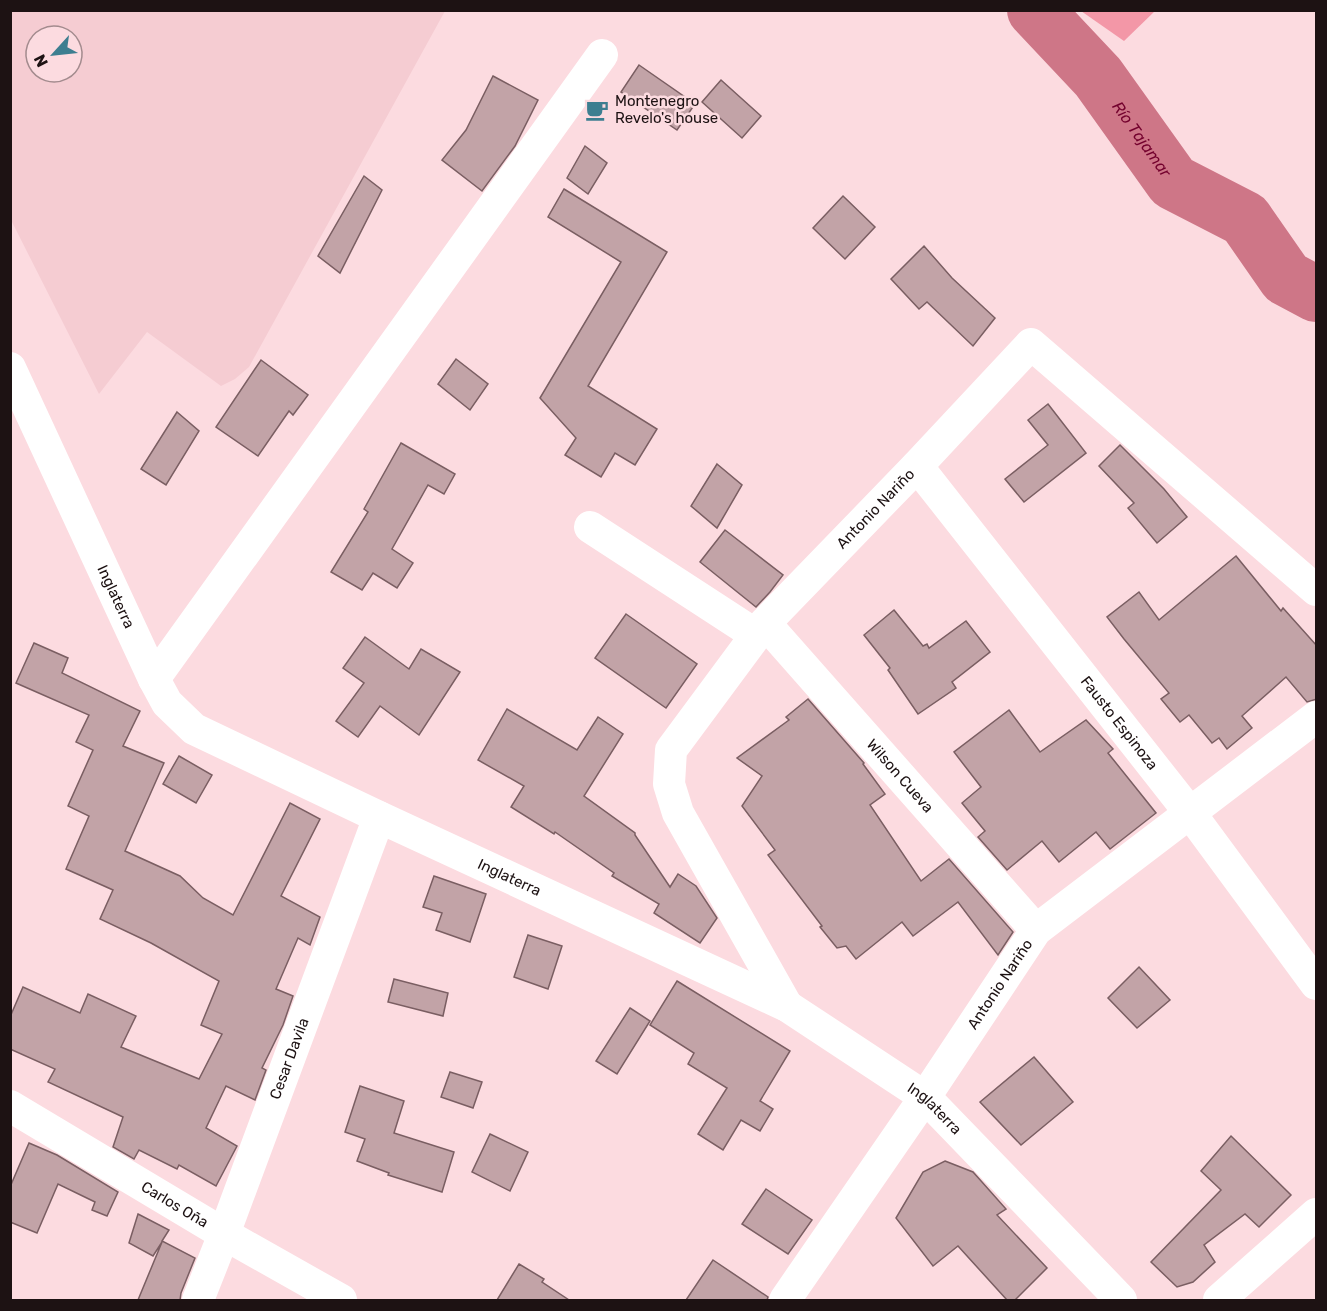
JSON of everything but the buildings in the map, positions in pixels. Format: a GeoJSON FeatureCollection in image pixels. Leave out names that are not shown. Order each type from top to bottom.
{"type":"FeatureCollection","features":[{"type":"Feature","properties":{"kind":"street"},"geometry":{"type":"LineString","coordinates":[[154,679],[602,55]]}},
{"type":"Feature","properties":{"kind":"street","name":"Antonio Nariño"},"geometry":{"type":"LineString","coordinates":[[787,1006],[678,813],[669,784],[671,750],[761,629],[1030,344],[1317,590]]}},
{"type":"Feature","properties":{"kind":"street","name":"Inglaterra"},"geometry":{"type":"LineString","coordinates":[[10,368],[154,679],[167,703],[194,729],[787,1006],[925,1097],[1121,1300]]}},
{"type":"Feature","properties":{"kind":"street","name":"Fausto Espinoza"},"geometry":{"type":"LineString","coordinates":[[917,466],[1190,813],[1317,984]]}},
{"type":"Feature","properties":{"kind":"street","name":"Wilson Cueva"},"geometry":{"type":"LineString","coordinates":[[590,527],[761,629],[1036,930]]}},
{"type":"Feature","properties":{"kind":"street","name":"Antonio Nariño"},"geometry":{"type":"LineString","coordinates":[[785,1300],[925,1097],[1036,930],[1317,717]]}},
{"type":"Feature","properties":{"kind":"street","name":"Cesar Davila"},"geometry":{"type":"LineString","coordinates":[[198,1300],[379,817]]}},
{"type":"Feature","properties":{"kind":"street","name":"Carlos Oña"},"geometry":{"type":"LineString","coordinates":[[10,1106],[224,1234],[340,1300]]}},
{"type":"Feature","properties":{"kind":"street"},"geometry":{"type":"LineString","coordinates":[[1219,1300],[1317,1214]]}},
{"type":"Feature","properties":{"kind":"shaded area"},"geometry":{"type":"Polygon","coordinates":[[[11,10],[445,10],[249,367],[235,379],[221,386],[147,332],[99,394],[11,220],[11,10]]]}},
{"type":"Feature","properties":{"kind":"shaded area"},"geometry":{"type":"Polygon","coordinates":[[[1081,11],[1155,11],[1124,41],[1081,11]]]}},
{"type":"Feature","properties":{"kind":"waterway","name":"Río Tajamar"},"geometry":{"type":"LineString","coordinates":[[1035,10],[1098,77],[1173,182],[1245,219],[1286,278],[1316,294]]}},
{"type":"Feature","properties":{"kind":"place","name":"Montenegro Revelo's house"},"geometry":{"type":"Point","coordinates":[597,110]}}]}
